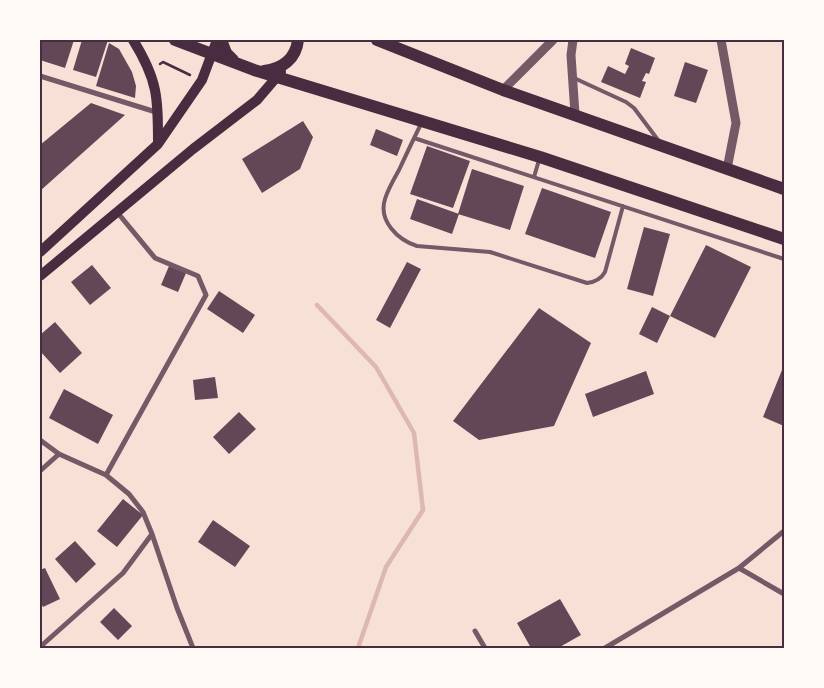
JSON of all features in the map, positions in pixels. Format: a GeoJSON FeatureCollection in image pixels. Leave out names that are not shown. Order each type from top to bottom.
{"type":"FeatureCollection","features":[{"type":"Feature","properties":{"kind":"highway"},"geometry":{"type":"LineString","coordinates":[[175,40],[233,60],[254,70],[540,157],[784,238]]}},
{"type":"Feature","properties":{"kind":"highway"},"geometry":{"type":"LineString","coordinates":[[219,40],[226,53],[233,60]]}},
{"type":"Feature","properties":{"kind":"highway"},"geometry":{"type":"LineString","coordinates":[[377,40],[503,90],[784,189]]}},
{"type":"Feature","properties":{"kind":"highway"},"geometry":{"type":"LineString","coordinates":[[254,70],[275,70],[285,65],[297,46]]}},
{"type":"Feature","properties":{"kind":"main road"},"geometry":{"type":"LineString","coordinates":[[133,40],[150,71],[157,91],[159,113],[158,144]]}},
{"type":"Feature","properties":{"kind":"main road"},"geometry":{"type":"LineString","coordinates":[[42,246],[158,144],[202,80],[219,40]]}},
{"type":"Feature","properties":{"kind":"main road"},"geometry":{"type":"LineString","coordinates":[[40,276],[193,149],[257,100],[278,76],[297,46]]}},
{"type":"Feature","properties":{"kind":"street"},"geometry":{"type":"LineString","coordinates":[[503,90],[553,40]]}},
{"type":"Feature","properties":{"kind":"street"},"geometry":{"type":"LineString","coordinates":[[573,40],[571,56],[575,114]]}},
{"type":"Feature","properties":{"kind":"street"},"geometry":{"type":"LineString","coordinates":[[721,40],[736,123],[727,169]]}},
{"type":"Feature","properties":{"kind":"street"},"geometry":{"type":"LineString","coordinates":[[40,76],[159,113]]}},
{"type":"Feature","properties":{"kind":"street"},"geometry":{"type":"LineString","coordinates":[[106,475],[206,295],[198,276],[155,258],[117,212]]}},
{"type":"Feature","properties":{"kind":"street"},"geometry":{"type":"LineString","coordinates":[[40,440],[59,454],[106,475],[129,494],[143,512],[193,648]]}},
{"type":"Feature","properties":{"kind":"street"},"geometry":{"type":"LineString","coordinates":[[40,471],[59,454]]}},
{"type":"Feature","properties":{"kind":"street"},"geometry":{"type":"LineString","coordinates":[[605,648],[739,568],[784,532]]}},
{"type":"Feature","properties":{"kind":"street"},"geometry":{"type":"LineString","coordinates":[[40,646],[124,573],[152,534]]}},
{"type":"Feature","properties":{"kind":"street"},"geometry":{"type":"LineString","coordinates":[[739,568],[784,594]]}},
{"type":"Feature","properties":{"kind":"street"},"geometry":{"type":"LineString","coordinates":[[475,632],[485,648]]}},
{"type":"Feature","properties":{"kind":"lane"},"geometry":{"type":"LineString","coordinates":[[572,77],[626,102],[634,108],[662,146]]}},
{"type":"Feature","properties":{"kind":"lane"},"geometry":{"type":"LineString","coordinates":[[423,120],[384,200],[385,215],[391,229],[402,240],[417,246],[490,252],[587,283],[593,283],[602,277],[604,272],[623,206]]}},
{"type":"Feature","properties":{"kind":"lane"},"geometry":{"type":"LineString","coordinates":[[414,138],[784,259]]}},
{"type":"Feature","properties":{"kind":"lane"},"geometry":{"type":"LineString","coordinates":[[534,177],[540,157]]}},
{"type":"Feature","properties":{"kind":"path"},"geometry":{"type":"LineString","coordinates":[[150,71],[163,62],[190,75]]}},
{"type":"Feature","properties":{"kind":"building"},"geometry":{"type":"Polygon","coordinates":[[[40,40],[74,40],[65,68],[40,60],[40,40]]]}},
{"type":"Feature","properties":{"kind":"building"},"geometry":{"type":"Polygon","coordinates":[[[82,40],[108,40],[96,77],[73,70],[82,40]]]}},
{"type":"Feature","properties":{"kind":"building"},"geometry":{"type":"Polygon","coordinates":[[[109,43],[119,49],[132,72],[136,86],[135,98],[96,86],[109,43]]]}},
{"type":"Feature","properties":{"kind":"building"},"geometry":{"type":"Polygon","coordinates":[[[631,48],[655,58],[649,74],[646,73],[642,81],[646,82],[640,98],[601,82],[608,66],[625,74],[629,66],[625,64],[631,48]]]}},
{"type":"Feature","properties":{"kind":"building"},"geometry":{"type":"Polygon","coordinates":[[[685,62],[708,70],[696,103],[674,96],[685,62]]]}},
{"type":"Feature","properties":{"kind":"building"},"geometry":{"type":"Polygon","coordinates":[[[91,103],[125,115],[40,191],[40,145],[91,103]]]}},
{"type":"Feature","properties":{"kind":"building"},"geometry":{"type":"Polygon","coordinates":[[[303,121],[313,137],[300,169],[262,193],[242,159],[303,121]]]}},
{"type":"Feature","properties":{"kind":"building"},"geometry":{"type":"Polygon","coordinates":[[[376,129],[403,140],[397,156],[370,145],[376,129]]]}},
{"type":"Feature","properties":{"kind":"building"},"geometry":{"type":"Polygon","coordinates":[[[427,146],[470,161],[453,208],[410,194],[427,146]]]}},
{"type":"Feature","properties":{"kind":"building"},"geometry":{"type":"Polygon","coordinates":[[[472,169],[524,186],[510,230],[458,214],[472,169]]]}},
{"type":"Feature","properties":{"kind":"building"},"geometry":{"type":"Polygon","coordinates":[[[542,188],[611,212],[595,258],[525,234],[542,188]]]}},
{"type":"Feature","properties":{"kind":"building"},"geometry":{"type":"Polygon","coordinates":[[[417,199],[459,214],[452,234],[410,219],[417,199]]]}},
{"type":"Feature","properties":{"kind":"building"},"geometry":{"type":"Polygon","coordinates":[[[644,227],[670,234],[653,296],[627,289],[644,227]]]}},
{"type":"Feature","properties":{"kind":"building"},"geometry":{"type":"Polygon","coordinates":[[[706,245],[751,267],[715,338],[670,316],[706,245]]]}},
{"type":"Feature","properties":{"kind":"building"},"geometry":{"type":"Polygon","coordinates":[[[407,262],[421,269],[390,328],[376,320],[407,262]]]}},
{"type":"Feature","properties":{"kind":"building"},"geometry":{"type":"Polygon","coordinates":[[[92,265],[111,288],[90,305],[71,282],[92,265]]]}},
{"type":"Feature","properties":{"kind":"building"},"geometry":{"type":"Polygon","coordinates":[[[169,266],[186,273],[178,292],[161,285],[169,266]]]}},
{"type":"Feature","properties":{"kind":"building"},"geometry":{"type":"Polygon","coordinates":[[[219,291],[255,315],[243,333],[207,309],[219,291]]]}},
{"type":"Feature","properties":{"kind":"building"},"geometry":{"type":"Polygon","coordinates":[[[652,307],[670,316],[657,343],[639,334],[652,307]]]}},
{"type":"Feature","properties":{"kind":"building"},"geometry":{"type":"Polygon","coordinates":[[[539,308],[591,343],[554,426],[479,440],[453,421],[539,308]]]}},
{"type":"Feature","properties":{"kind":"building"},"geometry":{"type":"Polygon","coordinates":[[[55,322],[82,353],[60,373],[40,351],[40,335],[55,322]]]}},
{"type":"Feature","properties":{"kind":"building"},"geometry":{"type":"Polygon","coordinates":[[[784,365],[784,426],[763,417],[784,365]]]}},
{"type":"Feature","properties":{"kind":"building"},"geometry":{"type":"Polygon","coordinates":[[[646,371],[654,394],[593,417],[585,394],[646,371]]]}},
{"type":"Feature","properties":{"kind":"building"},"geometry":{"type":"Polygon","coordinates":[[[215,377],[218,398],[195,400],[193,380],[215,377]]]}},
{"type":"Feature","properties":{"kind":"building"},"geometry":{"type":"Polygon","coordinates":[[[64,389],[113,415],[98,444],[49,418],[64,389]]]}},
{"type":"Feature","properties":{"kind":"building"},"geometry":{"type":"Polygon","coordinates":[[[239,412],[256,429],[229,454],[213,437],[239,412]]]}},
{"type":"Feature","properties":{"kind":"building"},"geometry":{"type":"Polygon","coordinates":[[[123,499],[143,515],[117,547],[97,531],[123,499]]]}},
{"type":"Feature","properties":{"kind":"building"},"geometry":{"type":"Polygon","coordinates":[[[213,520],[250,546],[235,567],[198,542],[213,520]]]}},
{"type":"Feature","properties":{"kind":"building"},"geometry":{"type":"Polygon","coordinates":[[[75,541],[96,564],[76,583],[55,559],[75,541]]]}},
{"type":"Feature","properties":{"kind":"building"},"geometry":{"type":"Polygon","coordinates":[[[45,568],[60,599],[43,607],[40,601],[40,570],[45,568]]]}},
{"type":"Feature","properties":{"kind":"building"},"geometry":{"type":"Polygon","coordinates":[[[560,599],[581,635],[558,648],[531,648],[517,623],[560,599]]]}},
{"type":"Feature","properties":{"kind":"building"},"geometry":{"type":"Polygon","coordinates":[[[114,608],[132,626],[118,640],[100,622],[114,608]]]}},
{"type":"Feature","properties":{"kind":"waterway"},"geometry":{"type":"LineString","coordinates":[[317,305],[376,367],[414,433],[423,510],[386,567],[358,648]]}}]}
